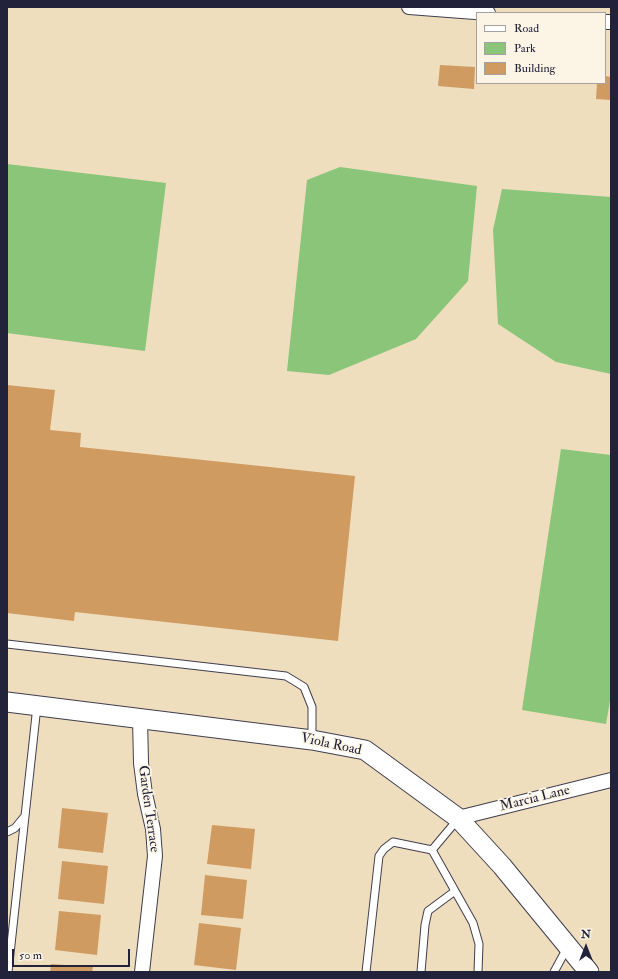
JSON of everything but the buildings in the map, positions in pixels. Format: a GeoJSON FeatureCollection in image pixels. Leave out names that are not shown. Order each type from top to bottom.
{"type":"FeatureCollection","features":[{"type":"Feature","properties":{"kind":"street"},"geometry":{"type":"LineString","coordinates":[[409,7],[476,12]]}},
{"type":"Feature","properties":{"kind":"street","name":"Viola Road"},"geometry":{"type":"LineString","coordinates":[[7,702],[312,740],[364,750],[458,818],[502,866],[589,972]]}},
{"type":"Feature","properties":{"kind":"street","name":"Garden Terrace"},"geometry":{"type":"LineString","coordinates":[[140,718],[141,762],[145,794],[153,829],[155,856],[142,972]]}},
{"type":"Feature","properties":{"kind":"street","name":"Marcia Lane"},"geometry":{"type":"LineString","coordinates":[[458,818],[611,780]]}},
{"type":"Feature","properties":{"kind":"lane"},"geometry":{"type":"LineString","coordinates":[[7,644],[286,676],[304,687],[312,707],[312,740]]}},
{"type":"Feature","properties":{"kind":"lane"},"geometry":{"type":"LineString","coordinates":[[8,972],[37,705]]}},
{"type":"Feature","properties":{"kind":"lane"},"geometry":{"type":"LineString","coordinates":[[7,832],[15,828],[24,817]]}},
{"type":"Feature","properties":{"kind":"lane"},"geometry":{"type":"LineString","coordinates":[[432,850],[458,818]]}},
{"type":"Feature","properties":{"kind":"lane"},"geometry":{"type":"LineString","coordinates":[[366,972],[379,856],[384,849],[393,842],[432,850],[473,923],[479,944],[478,972]]}},
{"type":"Feature","properties":{"kind":"lane"},"geometry":{"type":"LineString","coordinates":[[421,972],[425,925],[428,911],[455,891]]}},
{"type":"Feature","properties":{"kind":"lane"},"geometry":{"type":"LineString","coordinates":[[554,972],[568,946]]}},
{"type":"Feature","properties":{"kind":"green space"},"geometry":{"type":"Polygon","coordinates":[[[7,164],[166,183],[145,351],[7,333],[7,164]]]}},
{"type":"Feature","properties":{"kind":"green space"},"geometry":{"type":"Polygon","coordinates":[[[340,167],[477,186],[468,281],[416,339],[329,375],[287,371],[307,180],[340,167]]]}},
{"type":"Feature","properties":{"kind":"green space"},"geometry":{"type":"Polygon","coordinates":[[[502,189],[611,197],[611,374],[556,362],[498,324],[493,230],[502,189]]]}},
{"type":"Feature","properties":{"kind":"green space"},"geometry":{"type":"Polygon","coordinates":[[[561,449],[611,455],[611,695],[606,724],[522,710],[561,449]]]}}]}
